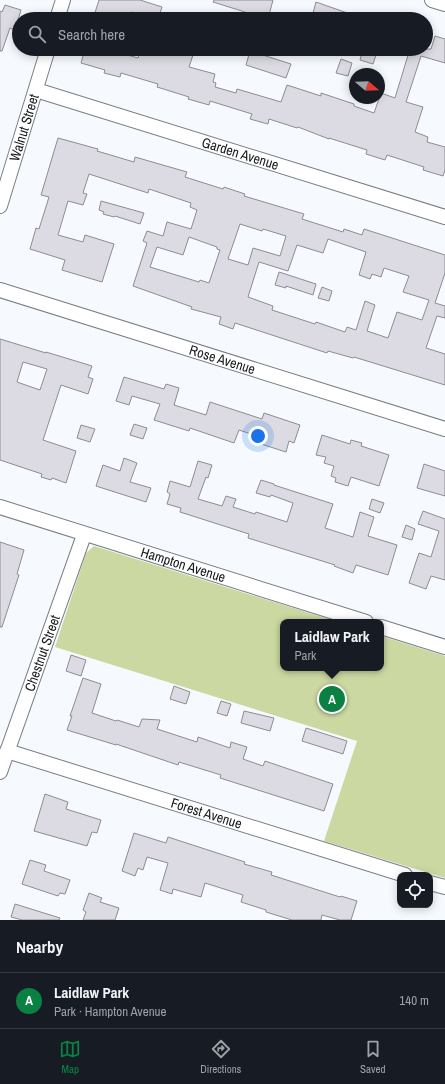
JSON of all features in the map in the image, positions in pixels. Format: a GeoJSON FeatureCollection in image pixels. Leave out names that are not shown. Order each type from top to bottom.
{"type":"FeatureCollection","features":[{"type":"Feature","properties":{"kind":"street"},"geometry":{"type":"LineString","coordinates":[[59,12],[63,0]]}},
{"type":"Feature","properties":{"kind":"street"},"geometry":{"type":"LineString","coordinates":[[432,0],[445,4]]}},
{"type":"Feature","properties":{"kind":"street","name":"Walnut Street"},"geometry":{"type":"LineString","coordinates":[[0,206],[46,56]]}},
{"type":"Feature","properties":{"kind":"street","name":"Garden Avenue"},"geometry":{"type":"LineString","coordinates":[[36,90],[445,217]]}},
{"type":"Feature","properties":{"kind":"street","name":"Rose Avenue"},"geometry":{"type":"LineString","coordinates":[[0,290],[445,429]]}},
{"type":"Feature","properties":{"kind":"street","name":"Hampton Avenue"},"geometry":{"type":"LineString","coordinates":[[0,508],[356,619]]}},
{"type":"Feature","properties":{"kind":"street","name":"Chestnut Street"},"geometry":{"type":"LineString","coordinates":[[0,772],[84,535]]}},
{"type":"Feature","properties":{"kind":"street"},"geometry":{"type":"LineString","coordinates":[[384,628],[445,646]]}},
{"type":"Feature","properties":{"kind":"street","name":"Forest Avenue"},"geometry":{"type":"LineString","coordinates":[[7,751],[397,873]]}},
{"type":"Feature","properties":{"kind":"street"},"geometry":{"type":"LineString","coordinates":[[433,884],[445,887]]}},
{"type":"Feature","properties":{"kind":"green space"},"geometry":{"type":"Polygon","coordinates":[[[94,546],[328,619],[280,619],[280,671],[384,671],[384,637],[445,656],[445,878],[433,874],[433,872],[425,872],[324,841],[357,741],[55,647],[86,553],[94,546]]]}},
{"type":"Feature","properties":{"kind":"building"},"geometry":{"type":"Polygon","coordinates":[[[99,0],[140,0],[162,7],[160,12],[95,12],[99,0]]]}},
{"type":"Feature","properties":{"kind":"building"},"geometry":{"type":"Polygon","coordinates":[[[214,0],[273,0],[270,12],[245,12],[213,2],[214,0]]]}},
{"type":"Feature","properties":{"kind":"building"},"geometry":{"type":"Polygon","coordinates":[[[316,2],[345,12],[313,12],[316,2]]]}},
{"type":"Feature","properties":{"kind":"building"},"geometry":{"type":"Polygon","coordinates":[[[5,5],[21,10],[20,12],[12,12],[12,29],[10,28],[2,51],[0,51],[0,11],[2,12],[5,5]]]}},
{"type":"Feature","properties":{"kind":"building"},"geometry":{"type":"Polygon","coordinates":[[[435,36],[445,39],[445,63],[421,56],[433,56],[433,42],[435,36]]]}},
{"type":"Feature","properties":{"kind":"building"},"geometry":{"type":"Polygon","coordinates":[[[83,56],[131,56],[138,58],[139,56],[193,56],[189,67],[215,74],[213,82],[216,83],[215,87],[236,93],[237,89],[281,102],[287,85],[321,96],[321,93],[349,102],[349,104],[354,104],[354,106],[374,113],[377,104],[385,104],[385,94],[395,98],[408,56],[421,56],[406,102],[423,107],[415,132],[428,137],[427,142],[445,147],[445,170],[443,176],[423,170],[424,167],[387,155],[385,160],[366,154],[367,150],[329,139],[298,127],[297,128],[269,119],[268,124],[250,119],[252,114],[210,101],[209,105],[188,99],[189,97],[157,87],[158,84],[121,73],[120,77],[104,73],[105,70],[81,63],[83,56]]]}},
{"type":"Feature","properties":{"kind":"building"},"geometry":{"type":"Polygon","coordinates":[[[249,56],[266,56],[291,64],[286,78],[246,65],[249,56]]]}},
{"type":"Feature","properties":{"kind":"building"},"geometry":{"type":"Polygon","coordinates":[[[361,56],[376,56],[373,64],[360,60],[361,56]]]}},
{"type":"Feature","properties":{"kind":"building"},"geometry":{"type":"Polygon","coordinates":[[[341,59],[352,63],[350,68],[349,68],[348,76],[336,73],[341,59]]]}},
{"type":"Feature","properties":{"kind":"building"},"geometry":{"type":"Polygon","coordinates":[[[58,138],[98,149],[97,151],[134,162],[135,157],[187,172],[185,177],[223,189],[224,187],[245,194],[244,196],[304,214],[302,219],[343,232],[344,229],[362,235],[364,229],[445,255],[445,273],[435,303],[445,306],[445,318],[437,316],[426,348],[445,354],[445,385],[354,357],[328,351],[327,353],[235,323],[233,329],[219,324],[221,317],[191,309],[192,307],[133,286],[147,243],[143,241],[147,231],[163,236],[167,222],[191,229],[197,210],[190,207],[191,203],[149,189],[148,193],[89,174],[83,193],[87,194],[83,205],[68,201],[58,235],[83,242],[85,235],[114,244],[102,282],[62,270],[65,260],[30,249],[36,228],[39,229],[49,197],[41,195],[58,138]],[[240,224],[228,259],[248,265],[253,248],[280,256],[286,236],[263,229],[262,231],[240,224]],[[189,237],[183,255],[157,247],[150,267],[199,282],[200,280],[209,283],[220,250],[217,249],[217,247],[189,237]],[[328,239],[323,253],[297,245],[288,271],[259,262],[248,297],[273,306],[272,310],[315,324],[316,322],[345,332],[347,327],[356,330],[365,301],[375,305],[367,331],[388,338],[397,312],[422,320],[429,300],[403,292],[409,276],[384,268],[381,277],[372,274],[370,279],[359,275],[366,252],[328,239]]]}},
{"type":"Feature","properties":{"kind":"building"},"geometry":{"type":"Polygon","coordinates":[[[101,201],[144,213],[140,224],[115,216],[103,214],[104,212],[99,210],[101,201]]]}},
{"type":"Feature","properties":{"kind":"building"},"geometry":{"type":"Polygon","coordinates":[[[279,272],[316,284],[313,295],[286,286],[286,288],[275,285],[279,272]]]}},
{"type":"Feature","properties":{"kind":"building"},"geometry":{"type":"Polygon","coordinates":[[[322,287],[332,291],[329,301],[318,298],[322,287]]]}},
{"type":"Feature","properties":{"kind":"building"},"geometry":{"type":"Polygon","coordinates":[[[0,339],[92,366],[88,377],[93,379],[88,394],[61,385],[43,440],[76,451],[66,483],[52,478],[51,480],[41,477],[42,474],[0,460],[0,339]],[[23,362],[17,382],[40,390],[47,369],[23,362]]]}},
{"type":"Feature","properties":{"kind":"building"},"geometry":{"type":"Polygon","coordinates":[[[124,377],[164,389],[166,384],[179,388],[174,405],[206,415],[210,402],[262,419],[264,413],[300,425],[294,443],[289,441],[286,452],[261,444],[263,438],[239,430],[234,443],[190,428],[189,431],[154,420],[160,404],[132,396],[129,405],[116,401],[124,377]]]}},
{"type":"Feature","properties":{"kind":"building"},"geometry":{"type":"Polygon","coordinates":[[[134,424],[147,428],[143,439],[130,435],[134,424]]]}},
{"type":"Feature","properties":{"kind":"building"},"geometry":{"type":"Polygon","coordinates":[[[81,425],[95,429],[90,442],[77,438],[81,425]]]}},
{"type":"Feature","properties":{"kind":"building"},"geometry":{"type":"Polygon","coordinates":[[[322,435],[350,444],[351,440],[362,443],[361,446],[389,455],[379,486],[351,477],[348,486],[335,482],[336,478],[331,476],[334,466],[324,463],[326,457],[316,455],[322,435]]]}},
{"type":"Feature","properties":{"kind":"building"},"geometry":{"type":"Polygon","coordinates":[[[124,458],[137,463],[130,482],[151,488],[146,502],[96,486],[103,465],[120,471],[124,458]]]}},
{"type":"Feature","properties":{"kind":"building"},"geometry":{"type":"Polygon","coordinates":[[[198,461],[212,465],[208,478],[206,477],[198,499],[222,506],[226,496],[236,499],[233,507],[255,514],[256,512],[287,522],[293,503],[271,495],[270,497],[256,493],[261,480],[333,504],[325,528],[353,537],[360,512],[374,517],[368,536],[397,545],[388,575],[356,565],[353,573],[334,566],[335,565],[248,538],[249,534],[180,512],[181,508],[167,504],[170,494],[167,492],[170,481],[190,487],[198,461]]]}},
{"type":"Feature","properties":{"kind":"building"},"geometry":{"type":"Polygon","coordinates":[[[424,464],[445,471],[445,496],[417,488],[424,464]]]}},
{"type":"Feature","properties":{"kind":"building"},"geometry":{"type":"Polygon","coordinates":[[[372,499],[384,503],[380,513],[369,509],[372,499]]]}},
{"type":"Feature","properties":{"kind":"building"},"geometry":{"type":"Polygon","coordinates":[[[423,511],[445,519],[445,580],[431,576],[426,589],[409,583],[419,553],[431,557],[439,531],[418,524],[423,511]]]}},
{"type":"Feature","properties":{"kind":"building"},"geometry":{"type":"Polygon","coordinates":[[[406,525],[415,529],[412,540],[402,537],[406,525]]]}},
{"type":"Feature","properties":{"kind":"building"},"geometry":{"type":"Polygon","coordinates":[[[0,542],[24,550],[17,574],[19,575],[2,627],[0,627],[0,542]]]}},
{"type":"Feature","properties":{"kind":"building"},"geometry":{"type":"Polygon","coordinates":[[[71,655],[86,660],[81,676],[66,671],[71,655]]]}},
{"type":"Feature","properties":{"kind":"building"},"geometry":{"type":"Polygon","coordinates":[[[83,678],[101,684],[92,713],[139,727],[142,719],[160,720],[157,729],[197,742],[198,737],[230,748],[231,742],[247,747],[243,759],[263,766],[265,761],[333,784],[324,811],[220,778],[221,775],[179,762],[178,765],[116,744],[67,730],[72,716],[70,716],[83,678]]]}},
{"type":"Feature","properties":{"kind":"building"},"geometry":{"type":"Polygon","coordinates":[[[174,686],[190,692],[186,704],[170,699],[174,686]]]}},
{"type":"Feature","properties":{"kind":"building"},"geometry":{"type":"Polygon","coordinates":[[[221,701],[231,704],[227,716],[217,713],[221,701]]]}},
{"type":"Feature","properties":{"kind":"building"},"geometry":{"type":"Polygon","coordinates":[[[244,711],[274,718],[270,731],[241,723],[244,711]]]}},
{"type":"Feature","properties":{"kind":"building"},"geometry":{"type":"Polygon","coordinates":[[[306,728],[347,741],[343,754],[302,741],[306,728]]]}},
{"type":"Feature","properties":{"kind":"building"},"geometry":{"type":"Polygon","coordinates":[[[45,794],[68,802],[66,809],[101,820],[97,833],[92,832],[87,846],[34,831],[45,794]]]}},
{"type":"Feature","properties":{"kind":"building"},"geometry":{"type":"Polygon","coordinates":[[[134,833],[166,843],[168,837],[245,862],[244,864],[272,872],[271,875],[357,901],[351,920],[340,920],[322,915],[321,920],[292,920],[241,902],[243,895],[205,883],[201,897],[173,889],[172,894],[160,890],[168,863],[147,857],[143,870],[138,868],[135,876],[122,871],[134,833]]]}},
{"type":"Feature","properties":{"kind":"building"},"geometry":{"type":"Polygon","coordinates":[[[30,860],[46,865],[44,871],[70,880],[65,894],[60,893],[58,896],[22,884],[30,860]]]}},
{"type":"Feature","properties":{"kind":"building"},"geometry":{"type":"Polygon","coordinates":[[[89,893],[102,898],[100,902],[119,908],[115,920],[83,920],[86,912],[83,910],[89,893]]]}},
{"type":"Feature","properties":{"kind":"building"},"geometry":{"type":"Polygon","coordinates":[[[15,904],[60,918],[59,920],[22,920],[11,917],[15,904]]]}},
{"type":"Feature","properties":{"kind":"place","name":"Laidlaw Park"},"geometry":{"type":"Point","coordinates":[332,699]}}]}
